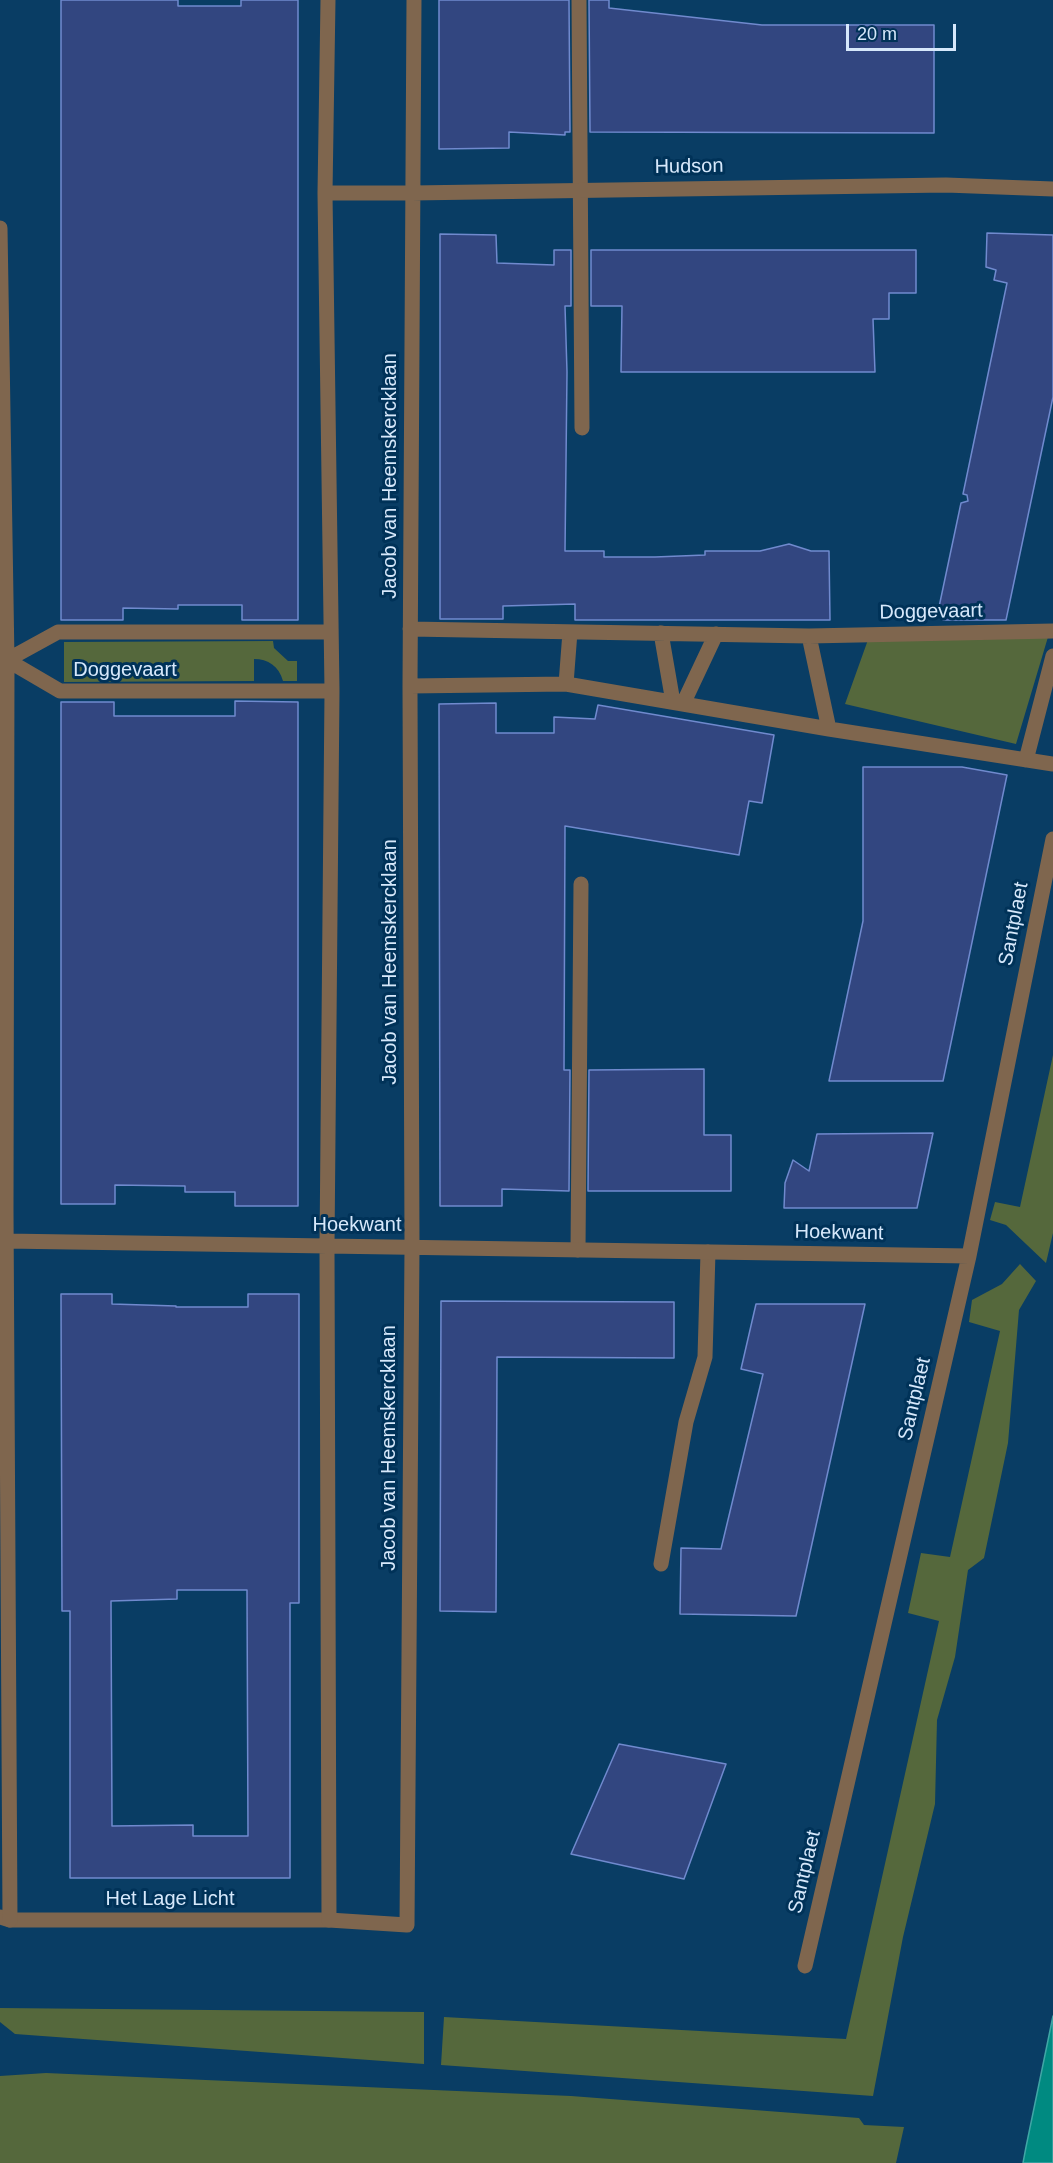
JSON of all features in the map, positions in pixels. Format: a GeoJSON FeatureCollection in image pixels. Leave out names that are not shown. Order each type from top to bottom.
{"type":"FeatureCollection","features":[{"type":"Feature","properties":{"kind":"street"},"geometry":{"type":"LineString","coordinates":[[328,0],[325,193],[332,691],[327,1246],[329,1920]]}},
{"type":"Feature","properties":{"kind":"street","name":"Jacob van Heemskercklaan"},"geometry":{"type":"LineString","coordinates":[[407,1925],[412,1246],[410,629],[414,0]]}},
{"type":"Feature","properties":{"kind":"street"},"geometry":{"type":"LineString","coordinates":[[579,0],[582,428]]}},
{"type":"Feature","properties":{"kind":"street","name":"Hudson"},"geometry":{"type":"LineString","coordinates":[[325,193],[412,194],[946,185],[1053,189]]}},
{"type":"Feature","properties":{"kind":"street","name":"Het Lage Licht"},"geometry":{"type":"LineString","coordinates":[[0,228],[7,660],[5,1918],[329,1920],[407,1925]]}},
{"type":"Feature","properties":{"kind":"street","name":"Doggevaart"},"geometry":{"type":"LineString","coordinates":[[410,629],[809,636],[1053,631]]}},
{"type":"Feature","properties":{"kind":"street","name":"Doggevaart"},"geometry":{"type":"LineString","coordinates":[[7,660],[58,632],[331,632]]}},
{"type":"Feature","properties":{"kind":"street"},"geometry":{"type":"LineString","coordinates":[[566,684],[570,632]]}},
{"type":"Feature","properties":{"kind":"street"},"geometry":{"type":"LineString","coordinates":[[661,633],[678,703]]}},
{"type":"Feature","properties":{"kind":"street"},"geometry":{"type":"LineString","coordinates":[[678,703],[716,634]]}},
{"type":"Feature","properties":{"kind":"street"},"geometry":{"type":"LineString","coordinates":[[809,636],[830,729]]}},
{"type":"Feature","properties":{"kind":"street"},"geometry":{"type":"LineString","coordinates":[[1026,760],[1053,656]]}},
{"type":"Feature","properties":{"kind":"street","name":"Doggevaart"},"geometry":{"type":"LineString","coordinates":[[7,660],[60,691],[332,691]]}},
{"type":"Feature","properties":{"kind":"street"},"geometry":{"type":"LineString","coordinates":[[410,687],[566,684],[1053,764]]}},
{"type":"Feature","properties":{"kind":"street","name":"Santplaet"},"geometry":{"type":"LineString","coordinates":[[805,1966],[969,1256],[1053,838]]}},
{"type":"Feature","properties":{"kind":"street"},"geometry":{"type":"LineString","coordinates":[[578,1250],[581,884]]}},
{"type":"Feature","properties":{"kind":"street","name":"Hoekwant"},"geometry":{"type":"LineString","coordinates":[[6,1241],[969,1256]]}},
{"type":"Feature","properties":{"kind":"street"},"geometry":{"type":"LineString","coordinates":[[661,1564],[687,1422],[705,1357],[708,1252]]}},
{"type":"Feature","properties":{"kind":"shaded area"},"geometry":{"type":"Polygon","coordinates":[[[869,637],[1048,637],[1016,744],[845,704],[869,637]]]}},
{"type":"Feature","properties":{"kind":"shaded area"},"geometry":{"type":"Polygon","coordinates":[[[273,641],[274,648],[288,661],[297,661],[297,681],[283,681],[279,671],[272,664],[254,659],[254,681],[64,682],[64,642],[273,641]]]}},
{"type":"Feature","properties":{"kind":"shaded area"},"geometry":{"type":"Polygon","coordinates":[[[1053,1055],[1053,1233],[1046,1263],[1006,1225],[990,1220],[995,1202],[1020,1207],[1053,1055]]]}},
{"type":"Feature","properties":{"kind":"shaded area"},"geometry":{"type":"Polygon","coordinates":[[[1020,1264],[1036,1281],[1019,1310],[1008,1443],[984,1558],[968,1570],[955,1657],[937,1720],[935,1804],[903,1937],[873,2096],[441,2065],[444,2017],[846,2039],[939,1621],[908,1613],[921,1553],[950,1557],[1000,1331],[969,1322],[972,1300],[1002,1284],[1020,1264]]]}},
{"type":"Feature","properties":{"kind":"shaded area"},"geometry":{"type":"Polygon","coordinates":[[[0,2008],[424,2012],[424,2064],[15,2034],[0,2022],[0,2008]]]}},
{"type":"Feature","properties":{"kind":"shaded area"},"geometry":{"type":"Polygon","coordinates":[[[1053,2016],[1053,2163],[1023,2163],[1026,2147],[1053,2016]]]}},
{"type":"Feature","properties":{"kind":"shaded area"},"geometry":{"type":"Polygon","coordinates":[[[46,2073],[571,2096],[859,2118],[864,2125],[904,2127],[896,2163],[0,2163],[0,2076],[46,2073]]]}},
{"type":"Feature","properties":{"kind":"building"},"geometry":{"type":"Polygon","coordinates":[[[61,0],[178,0],[178,6],[241,6],[241,0],[298,0],[298,620],[242,620],[242,605],[178,605],[178,609],[123,608],[123,620],[61,620],[61,0]]]}},
{"type":"Feature","properties":{"kind":"building"},"geometry":{"type":"Polygon","coordinates":[[[439,0],[569,0],[570,132],[565,132],[565,135],[509,132],[509,148],[439,149],[439,0]]]}},
{"type":"Feature","properties":{"kind":"building"},"geometry":{"type":"Polygon","coordinates":[[[589,0],[609,0],[609,8],[762,25],[934,25],[934,133],[590,132],[589,0]]]}},
{"type":"Feature","properties":{"kind":"building"},"geometry":{"type":"Polygon","coordinates":[[[987,233],[1053,235],[1053,397],[1006,620],[943,620],[947,608],[939,607],[961,503],[968,501],[967,495],[963,494],[1007,283],[994,280],[996,270],[986,267],[987,233]]]}},
{"type":"Feature","properties":{"kind":"building"},"geometry":{"type":"Polygon","coordinates":[[[440,234],[496,235],[497,263],[554,265],[554,250],[571,250],[571,306],[565,306],[567,372],[565,551],[604,551],[604,557],[655,557],[705,555],[705,551],[760,551],[789,544],[811,551],[829,551],[830,620],[575,620],[575,604],[503,606],[503,619],[440,619],[440,234]]]}},
{"type":"Feature","properties":{"kind":"building"},"geometry":{"type":"Polygon","coordinates":[[[591,250],[916,250],[916,293],[889,293],[889,319],[873,319],[875,372],[621,372],[622,306],[591,306],[591,250]]]}},
{"type":"Feature","properties":{"kind":"building"},"geometry":{"type":"Polygon","coordinates":[[[235,701],[298,702],[298,1206],[235,1206],[235,1192],[185,1192],[185,1186],[115,1185],[115,1204],[61,1204],[61,702],[114,702],[114,716],[235,716],[235,701]]]}},
{"type":"Feature","properties":{"kind":"building"},"geometry":{"type":"Polygon","coordinates":[[[496,703],[496,733],[554,733],[554,717],[595,719],[598,705],[774,735],[762,803],[749,801],[739,855],[565,826],[564,1070],[570,1070],[569,1191],[502,1189],[502,1206],[440,1206],[439,704],[496,703]]]}},
{"type":"Feature","properties":{"kind":"building"},"geometry":{"type":"Polygon","coordinates":[[[863,767],[962,767],[1007,775],[943,1081],[829,1081],[863,921],[863,767]]]}},
{"type":"Feature","properties":{"kind":"building"},"geometry":{"type":"Polygon","coordinates":[[[704,1069],[704,1135],[731,1135],[731,1191],[588,1191],[589,1070],[704,1069]]]}},
{"type":"Feature","properties":{"kind":"building"},"geometry":{"type":"Polygon","coordinates":[[[933,1133],[917,1208],[784,1208],[785,1183],[793,1160],[809,1171],[817,1134],[933,1133]]]}},
{"type":"Feature","properties":{"kind":"building"},"geometry":{"type":"Polygon","coordinates":[[[61,1294],[112,1294],[112,1304],[248,1307],[248,1294],[299,1294],[299,1603],[290,1603],[290,1878],[70,1878],[70,1611],[62,1611],[61,1294]],[[177,1590],[177,1599],[111,1601],[112,1826],[193,1825],[193,1836],[248,1836],[247,1590],[177,1590]]]}},
{"type":"Feature","properties":{"kind":"building"},"geometry":{"type":"Polygon","coordinates":[[[441,1301],[674,1302],[674,1358],[497,1357],[496,1612],[440,1611],[441,1301]]]}},
{"type":"Feature","properties":{"kind":"building"},"geometry":{"type":"Polygon","coordinates":[[[756,1304],[865,1304],[796,1616],[680,1614],[681,1548],[721,1549],[763,1374],[741,1369],[756,1304]]]}},
{"type":"Feature","properties":{"kind":"building"},"geometry":{"type":"Polygon","coordinates":[[[619,1744],[726,1764],[684,1879],[571,1854],[619,1744]]]}}]}
